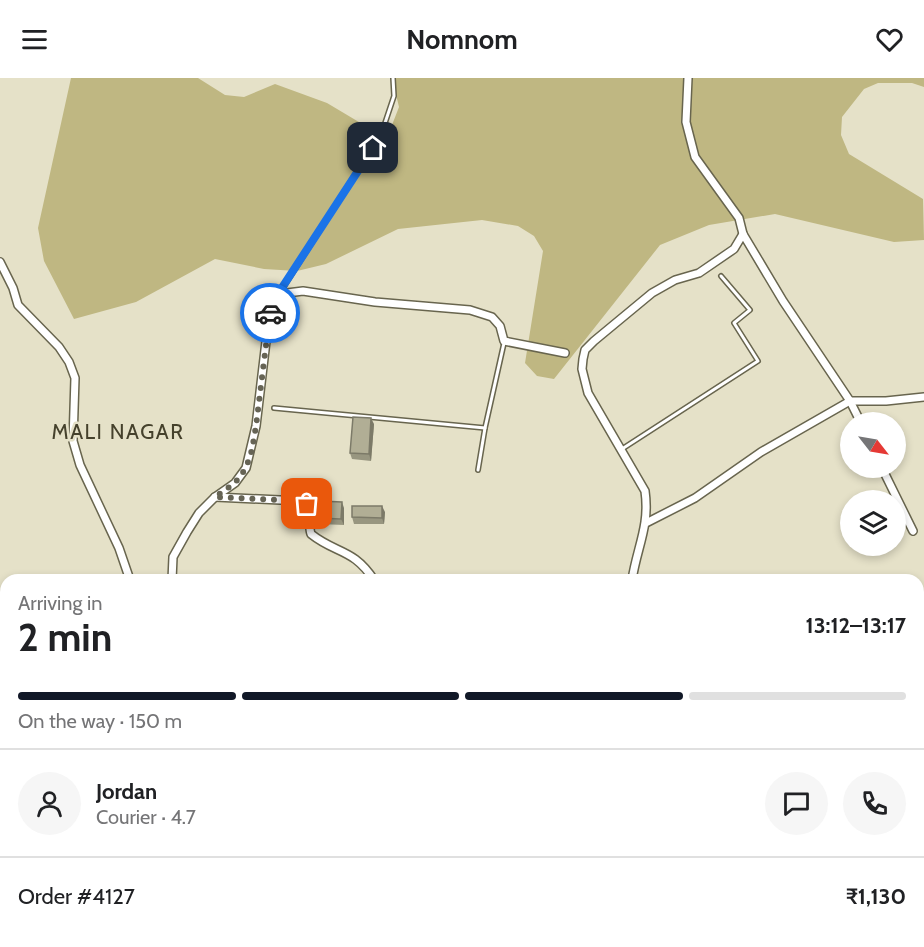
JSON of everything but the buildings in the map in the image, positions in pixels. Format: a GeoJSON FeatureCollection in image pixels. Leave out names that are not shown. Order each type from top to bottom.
{"type":"FeatureCollection","features":[{"type":"Feature","properties":{"kind":"street"},"geometry":{"type":"LineString","coordinates":[[688,78],[686,122],[695,157],[739,218],[743,234],[783,301],[856,412]]}},
{"type":"Feature","properties":{"kind":"street"},"geometry":{"type":"LineString","coordinates":[[633,574],[647,509],[645,491],[588,393],[582,369],[585,350],[652,293],[675,280],[699,273],[734,249],[743,234]]}},
{"type":"Feature","properties":{"kind":"street"},"geometry":{"type":"LineString","coordinates":[[0,262],[13,288],[18,305],[59,347],[69,362],[75,378],[76,397],[72,426],[73,441],[80,465],[119,548],[128,574]]}},
{"type":"Feature","properties":{"kind":"street"},"geometry":{"type":"LineString","coordinates":[[172,574],[173,556],[199,513],[215,497],[235,483],[246,468],[256,426],[269,316],[274,300],[279,294],[303,291],[375,302],[470,310],[492,317],[500,327],[504,341],[565,353]]}},
{"type":"Feature","properties":{"kind":"street"},"geometry":{"type":"LineString","coordinates":[[645,523],[695,498],[761,452],[850,401],[886,402],[924,397]]}},
{"type":"Feature","properties":{"kind":"street"},"geometry":{"type":"LineString","coordinates":[[887,478],[913,531]]}},
{"type":"Feature","properties":{"kind":"street"},"geometry":{"type":"LineString","coordinates":[[215,497],[301,501],[307,504],[311,534],[358,561],[369,574]]}},
{"type":"Feature","properties":{"kind":"lane"},"geometry":{"type":"LineString","coordinates":[[279,294],[382,132],[394,96],[393,78]]}},
{"type":"Feature","properties":{"kind":"lane"},"geometry":{"type":"LineString","coordinates":[[622,449],[758,361],[734,323],[750,310],[721,276]]}},
{"type":"Feature","properties":{"kind":"lane"},"geometry":{"type":"LineString","coordinates":[[478,470],[504,341]]}},
{"type":"Feature","properties":{"kind":"lane"},"geometry":{"type":"LineString","coordinates":[[274,408],[485,428]]}},
{"type":"Feature","properties":{"kind":"shaded area"},"geometry":{"type":"Polygon","coordinates":[[[71,78],[198,78],[225,95],[244,97],[275,84],[327,103],[374,131],[392,125],[399,107],[392,78],[924,78],[924,87],[912,83],[878,83],[864,89],[842,117],[841,135],[849,154],[923,199],[924,240],[894,242],[775,214],[709,225],[660,245],[554,379],[537,376],[525,363],[543,251],[534,236],[518,226],[482,220],[398,229],[326,264],[297,271],[264,269],[215,259],[136,302],[74,319],[44,261],[38,228],[71,78]]]}},
{"type":"Feature","properties":{"kind":"way so far"},"geometry":{"type":"LineString","coordinates":[[270,313],[252,450],[246,468],[235,483],[215,497],[301,501],[307,504]]}},
{"type":"Feature","properties":{"kind":"district","name":"MALI NAGAR"},"geometry":{"type":"Point","coordinates":[118,431]}},
{"type":"Feature","properties":{"kind":"route"},"geometry":{"type":"LineString","coordinates":[[270,313],[274,300],[373,148]]}}]}
